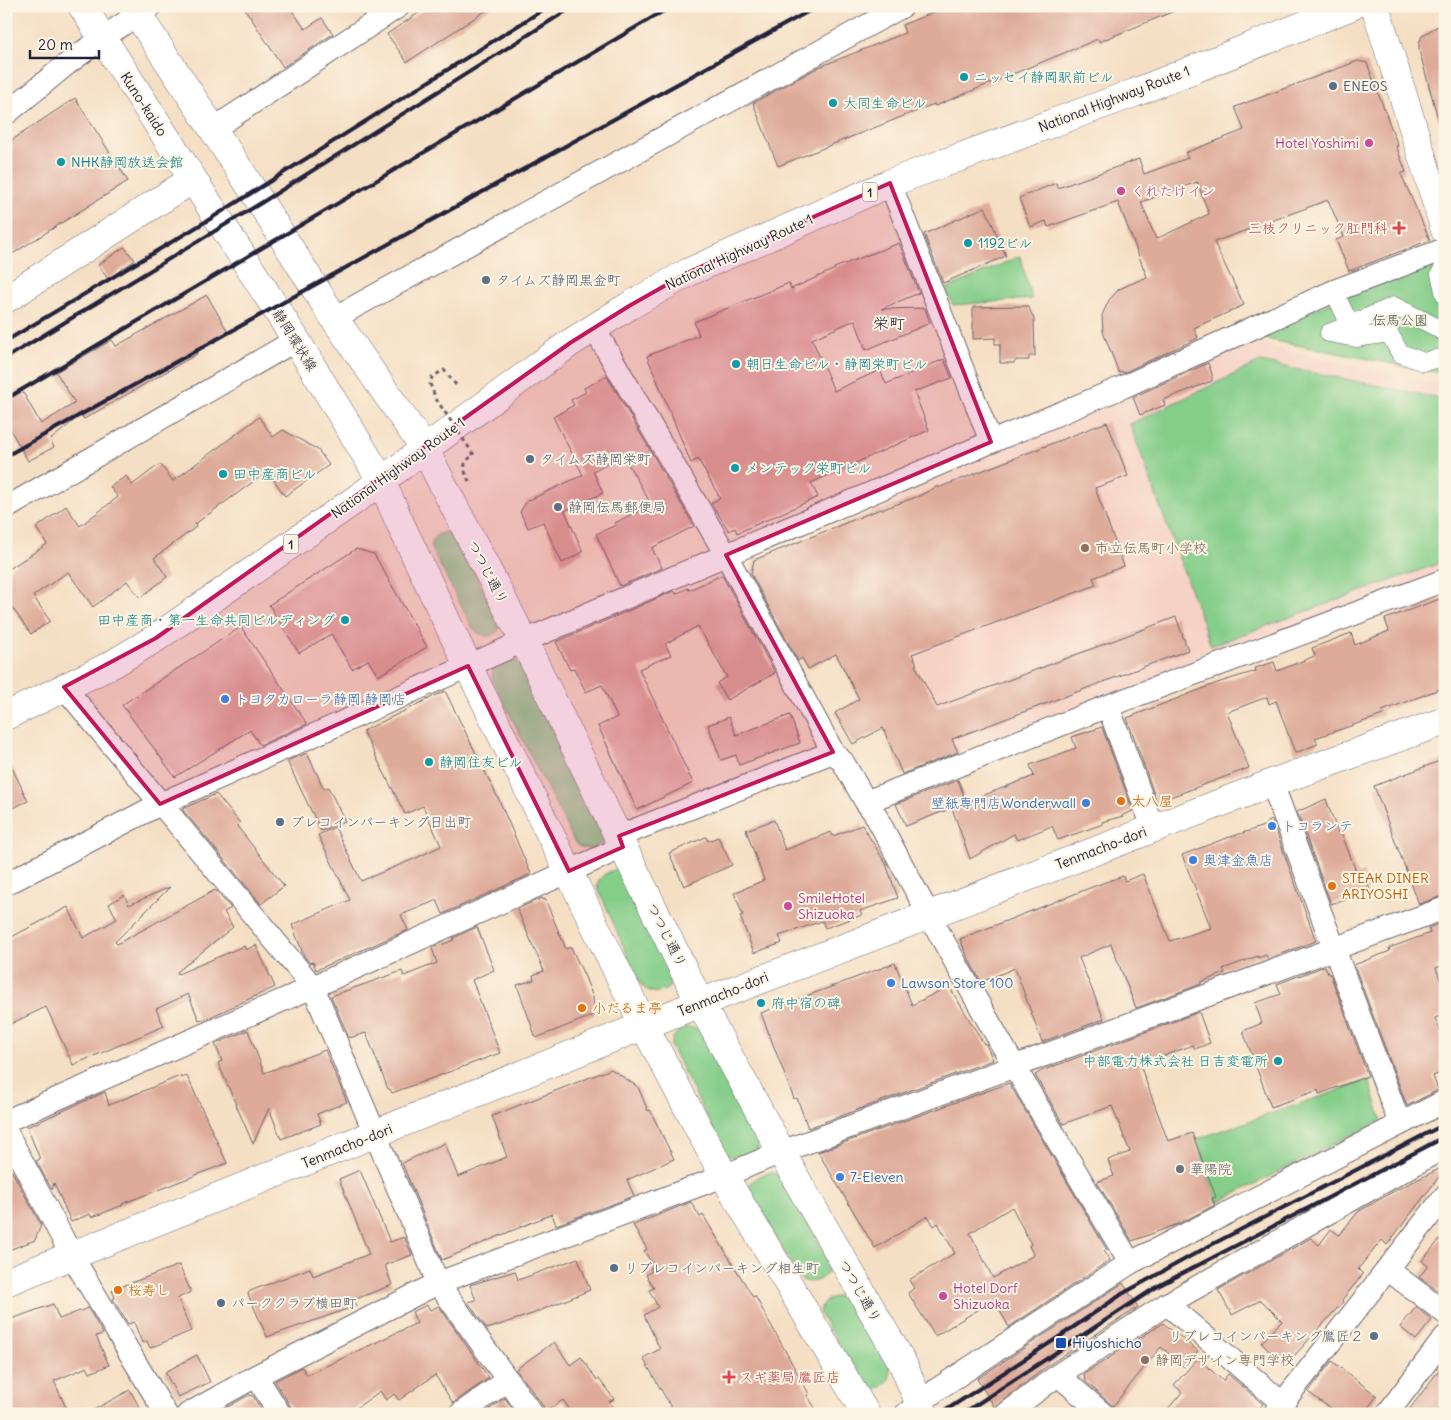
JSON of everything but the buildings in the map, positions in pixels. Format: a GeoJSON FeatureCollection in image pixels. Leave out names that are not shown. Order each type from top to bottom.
{"type":"FeatureCollection","features":[{"type":"Feature","properties":{"kind":"main road","name":"Kuno-kaido"},"geometry":{"type":"LineString","coordinates":[[82,6],[200,190]]}},
{"type":"Feature","properties":{"kind":"main road","name":"National Highway Route 1"},"geometry":{"type":"LineString","coordinates":[[6,716],[111,665],[156,638],[381,480],[570,343],[629,306],[689,272],[890,184],[1134,93],[1352,6]]}},
{"type":"Feature","properties":{"kind":"main road"},"geometry":{"type":"LineString","coordinates":[[1376,6],[1445,230]]}},
{"type":"Feature","properties":{"kind":"main road"},"geometry":{"type":"LineString","coordinates":[[140,9],[213,129],[334,318],[424,448]]}},
{"type":"Feature","properties":{"kind":"main road"},"geometry":{"type":"LineString","coordinates":[[6,299],[200,190]]}},
{"type":"Feature","properties":{"kind":"main road","name":"静岡環状線"},"geometry":{"type":"LineString","coordinates":[[200,190],[296,340],[381,480]]}},
{"type":"Feature","properties":{"kind":"main road","name":"つつじ通り"},"geometry":{"type":"LineString","coordinates":[[424,448],[524,641],[700,1002],[781,1152],[902,1362],[916,1410]]}},
{"type":"Feature","properties":{"kind":"main road"},"geometry":{"type":"LineString","coordinates":[[381,480],[468,666],[644,1026],[724,1176],[866,1414]]}},
{"type":"Feature","properties":{"kind":"main road","name":"Tenmacho-dori"},"geometry":{"type":"LineString","coordinates":[[6,1282],[700,1002],[1153,828],[1445,720]]}},
{"type":"Feature","properties":{"kind":"street"},"geometry":{"type":"LineString","coordinates":[[213,129],[399,6]]}},
{"type":"Feature","properties":{"kind":"street"},"geometry":{"type":"LineString","coordinates":[[334,318],[903,6]]}},
{"type":"Feature","properties":{"kind":"street"},"geometry":{"type":"LineString","coordinates":[[6,114],[67,64],[140,9]]}},
{"type":"Feature","properties":{"kind":"street"},"geometry":{"type":"LineString","coordinates":[[890,184],[991,442]]}},
{"type":"Feature","properties":{"kind":"street"},"geometry":{"type":"LineString","coordinates":[[6,884],[160,804],[524,641],[1123,387],[1334,291],[1445,249]]}},
{"type":"Feature","properties":{"kind":"street"},"geometry":{"type":"LineString","coordinates":[[1445,265],[1440,274],[1445,295]]}},
{"type":"Feature","properties":{"kind":"street"},"geometry":{"type":"LineString","coordinates":[[1334,291],[1350,325]]}},
{"type":"Feature","properties":{"kind":"street"},"geometry":{"type":"LineString","coordinates":[[1441,327],[1394,306],[1329,333],[1356,338],[1389,333],[1400,353],[1423,362],[1445,357]]}},
{"type":"Feature","properties":{"kind":"street"},"geometry":{"type":"LineString","coordinates":[[594,328],[726,554],[833,752],[843,762],[875,814],[928,914],[1014,1067],[1130,1263]]}},
{"type":"Feature","properties":{"kind":"street"},"geometry":{"type":"LineString","coordinates":[[6,508],[296,340]]}},
{"type":"Feature","properties":{"kind":"street"},"geometry":{"type":"LineString","coordinates":[[866,802],[1108,706],[1445,580]]}},
{"type":"Feature","properties":{"kind":"street"},"geometry":{"type":"LineString","coordinates":[[64,687],[313,987],[438,1283],[532,1414]]}},
{"type":"Feature","properties":{"kind":"street"},"geometry":{"type":"LineString","coordinates":[[1108,706],[1153,828]]}},
{"type":"Feature","properties":{"kind":"street"},"geometry":{"type":"LineString","coordinates":[[6,1121],[313,987],[569,871],[621,842],[833,752]]}},
{"type":"Feature","properties":{"kind":"street"},"geometry":{"type":"LineString","coordinates":[[1272,783],[1400,1124]]}},
{"type":"Feature","properties":{"kind":"street"},"geometry":{"type":"LineString","coordinates":[[188,1414],[256,1376],[438,1283],[724,1176],[781,1152],[1445,908]]}},
{"type":"Feature","properties":{"kind":"street"},"geometry":{"type":"LineString","coordinates":[[916,1410],[939,1388],[1130,1263],[1445,1102]]}},
{"type":"Feature","properties":{"kind":"street"},"geometry":{"type":"LineString","coordinates":[[6,1131],[72,1256],[166,1414]]}},
{"type":"Feature","properties":{"kind":"street"},"geometry":{"type":"LineString","coordinates":[[1006,1414],[1058,1375],[1167,1304],[1445,1148]]}},
{"type":"Feature","properties":{"kind":"street"},"geometry":{"type":"LineString","coordinates":[[1167,1304],[1278,1408],[1445,1196]]}},
{"type":"Feature","properties":{"kind":"street"},"geometry":{"type":"LineString","coordinates":[[1387,1269],[1445,1314]]}},
{"type":"Feature","properties":{"kind":"street"},"geometry":{"type":"LineString","coordinates":[[1387,1414],[1445,1337]]}},
{"type":"Feature","properties":{"kind":"street"},"geometry":{"type":"LineString","coordinates":[[1058,1375],[1103,1414]]}},
{"type":"Feature","properties":{"kind":"street"},"geometry":{"type":"LineString","coordinates":[[256,1376],[280,1414]]}},
{"type":"Feature","properties":{"kind":"street"},"geometry":{"type":"LineString","coordinates":[[460,1414],[508,1380]]}},
{"type":"Feature","properties":{"kind":"path"},"geometry":{"type":"LineString","coordinates":[[456,385],[444,370],[432,377],[430,384],[436,399],[474,455],[467,460],[464,467],[464,473],[470,484]]}},
{"type":"Feature","properties":{"kind":"highlighted area"},"geometry":{"type":"Polygon","coordinates":[[[890,183],[991,442],[726,555],[833,752],[619,836],[623,847],[569,871],[468,666],[160,804],[64,687],[156,638],[570,343],[629,306],[689,272],[890,183]]]}},
{"type":"Feature","properties":{"kind":"shaded area"},"geometry":{"type":"Polygon","coordinates":[[[1251,343],[1444,386],[1445,571],[956,754],[873,560],[887,554],[865,506],[1151,388],[1251,343]]]}},
{"type":"Feature","properties":{"kind":"green space","name":"伝馬公園"},"geometry":{"type":"Polygon","coordinates":[[[1445,250],[1445,374],[1255,337],[1445,250]]]}},
{"type":"Feature","properties":{"kind":"green space"},"geometry":{"type":"Polygon","coordinates":[[[1020,256],[1032,299],[953,305],[946,289],[1020,256]]]}},
{"type":"Feature","properties":{"kind":"green space"},"geometry":{"type":"Polygon","coordinates":[[[1260,362],[1440,398],[1445,414],[1445,561],[1211,646],[1130,424],[1260,362]]]}},
{"type":"Feature","properties":{"kind":"green space"},"geometry":{"type":"Polygon","coordinates":[[[447,532],[453,533],[501,624],[493,635],[485,636],[473,628],[432,550],[431,546],[435,537],[447,532]]]}},
{"type":"Feature","properties":{"kind":"green space"},"geometry":{"type":"Polygon","coordinates":[[[509,661],[517,661],[521,665],[605,840],[594,848],[583,848],[575,843],[493,681],[492,672],[495,666],[509,661]]]}},
{"type":"Feature","properties":{"kind":"green space"},"geometry":{"type":"Polygon","coordinates":[[[620,868],[674,980],[671,985],[662,991],[652,992],[643,987],[639,982],[597,886],[605,874],[620,868]]]}},
{"type":"Feature","properties":{"kind":"green space"},"geometry":{"type":"Polygon","coordinates":[[[686,1027],[703,1031],[758,1134],[757,1151],[740,1158],[733,1157],[725,1152],[671,1047],[675,1035],[686,1027]]]}},
{"type":"Feature","properties":{"kind":"green space"},"geometry":{"type":"Polygon","coordinates":[[[1369,1080],[1382,1120],[1217,1203],[1197,1139],[1369,1080]]]}},
{"type":"Feature","properties":{"kind":"green space"},"geometry":{"type":"Polygon","coordinates":[[[772,1172],[780,1177],[830,1261],[827,1272],[816,1281],[811,1282],[800,1279],[748,1190],[754,1179],[772,1172]]]}},
{"type":"Feature","properties":{"kind":"green space"},"geometry":{"type":"Polygon","coordinates":[[[840,1296],[852,1301],[890,1366],[888,1381],[882,1387],[866,1388],[819,1313],[826,1301],[840,1296]]]}},
{"type":"Feature","properties":{"kind":"railway"},"geometry":{"type":"LineString","coordinates":[[6,341],[210,219],[549,6]]}},
{"type":"Feature","properties":{"kind":"railway"},"geometry":{"type":"LineString","coordinates":[[6,358],[261,203],[574,6]]}},
{"type":"Feature","properties":{"kind":"railway"},"geometry":{"type":"LineString","coordinates":[[6,399],[672,6]]}},
{"type":"Feature","properties":{"kind":"railway"},"geometry":{"type":"LineString","coordinates":[[6,456],[818,6]]}},
{"type":"Feature","properties":{"kind":"railway"},"geometry":{"type":"LineString","coordinates":[[940,1414],[1122,1294],[1209,1246],[1445,1124]]}},
{"type":"Feature","properties":{"kind":"railway"},"geometry":{"type":"LineString","coordinates":[[962,1414],[1158,1286],[1445,1137]]}},
{"type":"Feature","properties":{"kind":"place","name":"ニッセイ静岡駅前ビル"},"geometry":{"type":"Point","coordinates":[964,77]}},
{"type":"Feature","properties":{"kind":"place","name":"ENEOS"},"geometry":{"type":"Point","coordinates":[1333,86]}},
{"type":"Feature","properties":{"kind":"place","name":"大同生命ビル"},"geometry":{"type":"Point","coordinates":[833,103]}},
{"type":"Feature","properties":{"kind":"place","name":"Hotel Yoshimi"},"geometry":{"type":"Point","coordinates":[1369,143]}},
{"type":"Feature","properties":{"kind":"place","name":"NHK静岡放送会館"},"geometry":{"type":"Point","coordinates":[61,162]}},
{"type":"Feature","properties":{"kind":"place","name":"くれたけイン"},"geometry":{"type":"Point","coordinates":[1121,191]}},
{"type":"Feature","properties":{"kind":"place","name":"三枝クリニック肛門科"},"geometry":{"type":"Point","coordinates":[1399,228]}},
{"type":"Feature","properties":{"kind":"place","name":"1192ビル"},"geometry":{"type":"Point","coordinates":[968,243]}},
{"type":"Feature","properties":{"kind":"place","name":"タイムズ静岡黒金町"},"geometry":{"type":"Point","coordinates":[486,280]}},
{"type":"Feature","properties":{"kind":"place","name":"朝日生命ビル・静岡栄町ビル"},"geometry":{"type":"Point","coordinates":[736,364]}},
{"type":"Feature","properties":{"kind":"place","name":"タイムズ静岡栄町"},"geometry":{"type":"Point","coordinates":[530,459]}},
{"type":"Feature","properties":{"kind":"place","name":"メンテック栄町ビル"},"geometry":{"type":"Point","coordinates":[735,468]}},
{"type":"Feature","properties":{"kind":"place","name":"田中産商ビル"},"geometry":{"type":"Point","coordinates":[223,474]}},
{"type":"Feature","properties":{"kind":"place","name":"静岡伝馬郵便局"},"geometry":{"type":"Point","coordinates":[558,507]}},
{"type":"Feature","properties":{"kind":"place","name":"市立伝馬町小学校"},"geometry":{"type":"Point","coordinates":[1085,548]}},
{"type":"Feature","properties":{"kind":"place","name":"田中産商・第一生命共同ビルディング"},"geometry":{"type":"Point","coordinates":[345,620]}},
{"type":"Feature","properties":{"kind":"place","name":"トヨタカローラ静岡 静岡店"},"geometry":{"type":"Point","coordinates":[225,699]}},
{"type":"Feature","properties":{"kind":"place","name":"静岡住友ビル"},"geometry":{"type":"Point","coordinates":[429,762]}},
{"type":"Feature","properties":{"kind":"place","name":"太八屋"},"geometry":{"type":"Point","coordinates":[1121,801]}},
{"type":"Feature","properties":{"kind":"place","name":"壁紙専門店Wonderwall"},"geometry":{"type":"Point","coordinates":[1086,803]}},
{"type":"Feature","properties":{"kind":"place","name":"ブレコインパーキング日出町"},"geometry":{"type":"Point","coordinates":[280,822]}},
{"type":"Feature","properties":{"kind":"place","name":"トコランテ"},"geometry":{"type":"Point","coordinates":[1272,826]}},
{"type":"Feature","properties":{"kind":"place","name":"奥津金魚店"},"geometry":{"type":"Point","coordinates":[1193,860]}},
{"type":"Feature","properties":{"kind":"place","name":"STEAK DINER ARIYOSHI"},"geometry":{"type":"Point","coordinates":[1332,886]}},
{"type":"Feature","properties":{"kind":"place","name":"SmileHotel Shizuoka"},"geometry":{"type":"Point","coordinates":[788,906]}},
{"type":"Feature","properties":{"kind":"place","name":"Lawson Store 100"},"geometry":{"type":"Point","coordinates":[891,983]}},
{"type":"Feature","properties":{"kind":"place","name":"府中宿の碑"},"geometry":{"type":"Point","coordinates":[761,1003]}},
{"type":"Feature","properties":{"kind":"place","name":"小だるま亭"},"geometry":{"type":"Point","coordinates":[582,1008]}},
{"type":"Feature","properties":{"kind":"place","name":"中部電力株式会社 日吉変電所"},"geometry":{"type":"Point","coordinates":[1278,1061]}},
{"type":"Feature","properties":{"kind":"place","name":"華陽院"},"geometry":{"type":"Point","coordinates":[1180,1169]}},
{"type":"Feature","properties":{"kind":"place","name":"7-Eleven"},"geometry":{"type":"Point","coordinates":[840,1177]}},
{"type":"Feature","properties":{"kind":"place","name":"リブレコインパーキング相生町"},"geometry":{"type":"Point","coordinates":[614,1268]}},
{"type":"Feature","properties":{"kind":"place","name":"桜寿し"},"geometry":{"type":"Point","coordinates":[118,1290]}},
{"type":"Feature","properties":{"kind":"place","name":"Hotel Dorf Shizuoka"},"geometry":{"type":"Point","coordinates":[943,1296]}},
{"type":"Feature","properties":{"kind":"place","name":"パーククラブ横田町"},"geometry":{"type":"Point","coordinates":[221,1303]}},
{"type":"Feature","properties":{"kind":"place","name":"リブレコインパーキング鷹匠２"},"geometry":{"type":"Point","coordinates":[1374,1336]}},
{"type":"Feature","properties":{"kind":"place","name":"Hiyoshicho"},"geometry":{"type":"Point","coordinates":[1061,1343]}},
{"type":"Feature","properties":{"kind":"place","name":"静岡デザイン専門学校"},"geometry":{"type":"Point","coordinates":[1145,1360]}},
{"type":"Feature","properties":{"kind":"place","name":"スギ薬局 鷹匠店"},"geometry":{"type":"Point","coordinates":[729,1377]}},
{"type":"Feature","properties":{"kind":"district","name":"栄町"},"geometry":{"type":"Point","coordinates":[889,323]}}]}
